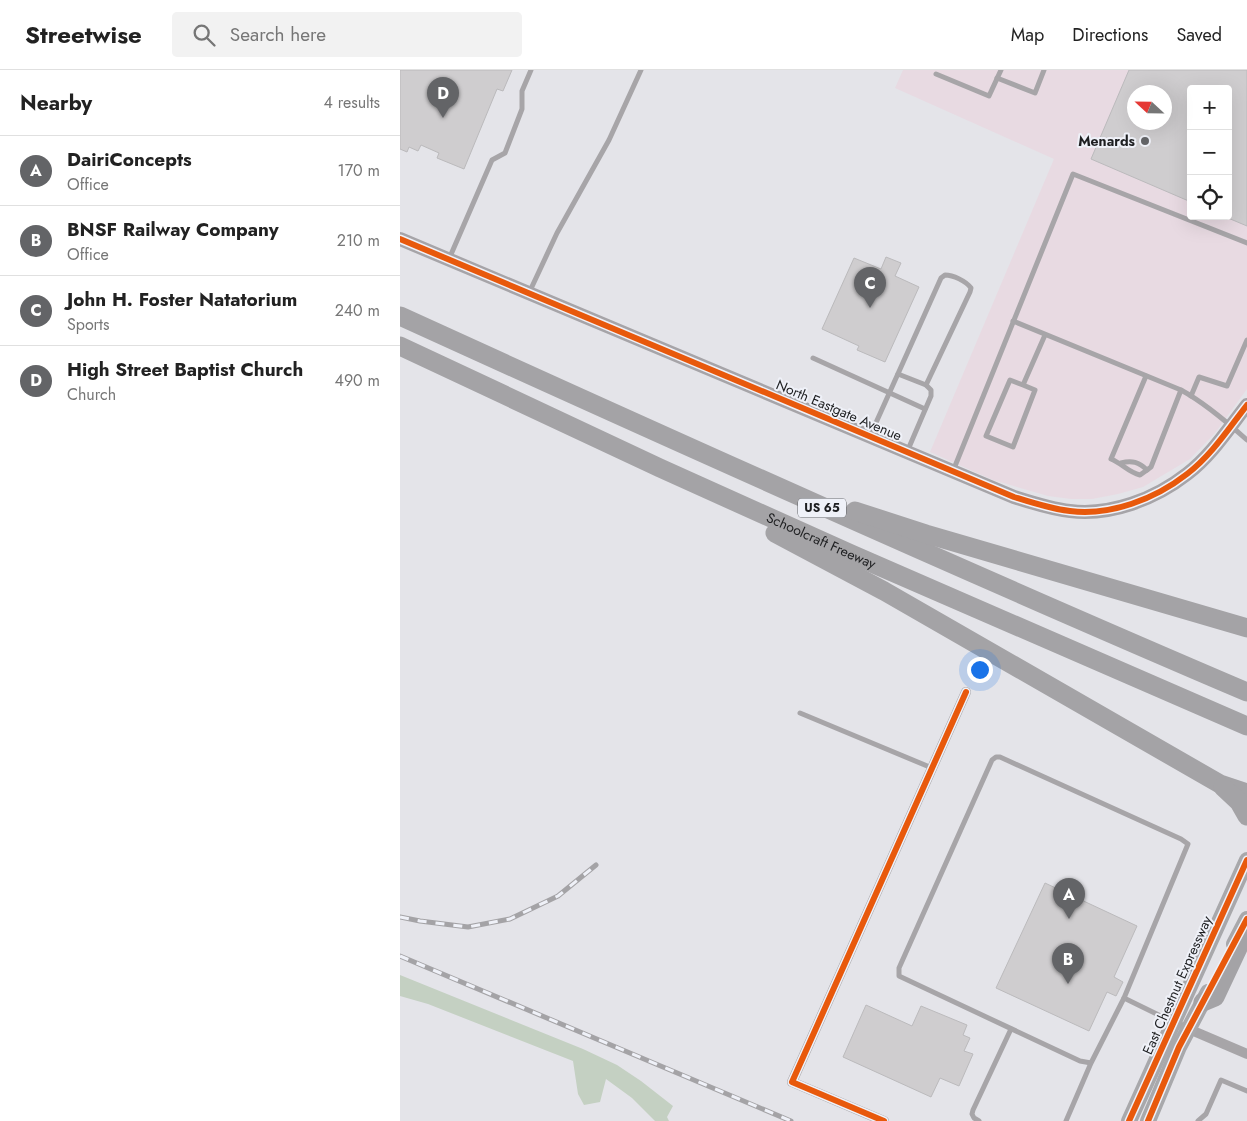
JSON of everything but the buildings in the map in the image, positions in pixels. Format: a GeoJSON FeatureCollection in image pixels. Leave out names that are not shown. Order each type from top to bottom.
{"type":"FeatureCollection","features":[{"type":"Feature","properties":{"kind":"highway","name":"US 65"},"geometry":{"type":"LineString","coordinates":[[400,316],[995,585],[1247,692]]}},
{"type":"Feature","properties":{"kind":"highway","name":"Schoolcraft Freeway"},"geometry":{"type":"LineString","coordinates":[[400,346],[660,468],[939,593],[1247,726]]}},
{"type":"Feature","properties":{"kind":"highway"},"geometry":{"type":"LineString","coordinates":[[660,435],[823,499],[891,523],[1247,628]]}},
{"type":"Feature","properties":{"kind":"highway"},"geometry":{"type":"LineString","coordinates":[[660,468],[688,491],[766,528],[862,578],[1220,784],[1247,793]]}},
{"type":"Feature","properties":{"kind":"highway"},"geometry":{"type":"LineString","coordinates":[[1220,784],[1239,802],[1247,816]]}},
{"type":"Feature","properties":{"kind":"highway"},"geometry":{"type":"LineString","coordinates":[[1203,1002],[1215,997],[1247,933]]}},
{"type":"Feature","properties":{"kind":"main road","name":"East Chestnut Expressway"},"geometry":{"type":"LineString","coordinates":[[1129,1121],[1181,1026],[1247,860]]}},
{"type":"Feature","properties":{"kind":"main road","name":"East Chestnut Expressway"},"geometry":{"type":"LineString","coordinates":[[1181,1026],[1203,1002],[1247,919]]}},
{"type":"Feature","properties":{"kind":"main road","name":"East Chestnut Expressway"},"geometry":{"type":"LineString","coordinates":[[1148,1121],[1172,1045]]}},
{"type":"Feature","properties":{"kind":"street","name":"North Eastgate Avenue"},"geometry":{"type":"LineString","coordinates":[[400,239],[1014,497],[1043,506],[1071,511],[1102,510],[1131,505],[1160,491],[1188,474],[1210,452],[1247,405]]}},
{"type":"Feature","properties":{"kind":"street"},"geometry":{"type":"LineString","coordinates":[[884,1121],[792,1082],[966,692]]}},
{"type":"Feature","properties":{"kind":"street"},"geometry":{"type":"LineString","coordinates":[[1181,1026],[1247,1054]]}},
{"type":"Feature","properties":{"kind":"lane"},"geometry":{"type":"LineString","coordinates":[[449,259],[492,160],[505,153],[522,109],[522,91],[531,70]]}},
{"type":"Feature","properties":{"kind":"lane"},"geometry":{"type":"LineString","coordinates":[[529,293],[557,233],[609,140],[641,70]]}},
{"type":"Feature","properties":{"kind":"lane"},"geometry":{"type":"LineString","coordinates":[[936,74],[989,96],[1000,70]]}},
{"type":"Feature","properties":{"kind":"lane"},"geometry":{"type":"LineString","coordinates":[[997,78],[1035,93],[1044,70]]}},
{"type":"Feature","properties":{"kind":"lane"},"geometry":{"type":"LineString","coordinates":[[952,471],[1073,174],[1247,243]]}},
{"type":"Feature","properties":{"kind":"lane"},"geometry":{"type":"LineString","coordinates":[[870,436],[941,278],[949,275],[968,284],[971,288],[926,385]]}},
{"type":"Feature","properties":{"kind":"lane"},"geometry":{"type":"LineString","coordinates":[[1013,322],[1181,390],[1232,426],[1247,440]]}},
{"type":"Feature","properties":{"kind":"lane"},"geometry":{"type":"LineString","coordinates":[[1023,385],[1045,335]]}},
{"type":"Feature","properties":{"kind":"lane"},"geometry":{"type":"LineString","coordinates":[[1191,396],[1199,377],[1227,386],[1247,340]]}},
{"type":"Feature","properties":{"kind":"lane"},"geometry":{"type":"LineString","coordinates":[[813,358],[925,409]]}},
{"type":"Feature","properties":{"kind":"lane"},"geometry":{"type":"LineString","coordinates":[[898,374],[926,385],[931,390],[931,396],[907,452]]}},
{"type":"Feature","properties":{"kind":"lane"},"geometry":{"type":"LineString","coordinates":[[1146,376],[1111,459],[1121,463],[1128,471],[1140,474],[1148,470],[1152,465],[1181,390]]}},
{"type":"Feature","properties":{"kind":"lane"},"geometry":{"type":"LineString","coordinates":[[1010,380],[1023,385],[1035,390],[1012,447],[986,436],[1010,380]]}},
{"type":"Feature","properties":{"kind":"lane"},"geometry":{"type":"LineString","coordinates":[[1121,463],[1131,461],[1141,464],[1148,470]]}},
{"type":"Feature","properties":{"kind":"lane"},"geometry":{"type":"LineString","coordinates":[[800,713],[932,768]]}},
{"type":"Feature","properties":{"kind":"lane"},"geometry":{"type":"LineString","coordinates":[[1066,1121],[1091,1063],[1124,998],[1188,844],[1181,839],[1035,772],[996,757],[992,760],[908,948],[899,976],[1080,1061],[1091,1063]]}},
{"type":"Feature","properties":{"kind":"lane"},"geometry":{"type":"LineString","coordinates":[[1124,998],[1181,1026]]}},
{"type":"Feature","properties":{"kind":"lane"},"geometry":{"type":"LineString","coordinates":[[979,1121],[974,1118],[973,1110],[1011,1029]]}},
{"type":"Feature","properties":{"kind":"lane"},"geometry":{"type":"LineString","coordinates":[[1198,1121],[1206,1114],[1221,1080],[1247,1091]]}},
{"type":"Feature","properties":{"kind":"shaded area"},"geometry":{"type":"Polygon","coordinates":[[[903,70],[1247,70],[1247,389],[1215,433],[1190,459],[1143,487],[1092,499],[1048,496],[993,480],[930,452],[1054,159],[895,88],[903,70]]]}},
{"type":"Feature","properties":{"kind":"green space"},"geometry":{"type":"Polygon","coordinates":[[[400,975],[583,1049],[617,1065],[673,1106],[667,1117],[669,1121],[655,1121],[632,1098],[606,1079],[600,1102],[584,1105],[578,1094],[573,1061],[428,1004],[400,996],[400,975]]]}},
{"type":"Feature","properties":{"kind":"railway"},"geometry":{"type":"LineString","coordinates":[[400,917],[468,927],[510,919],[558,896],[596,865]]}},
{"type":"Feature","properties":{"kind":"railway"},"geometry":{"type":"LineString","coordinates":[[400,956],[791,1121]]}},
{"type":"Feature","properties":{"kind":"cycle path"},"geometry":{"type":"LineString","coordinates":[[400,239],[1014,497],[1056,509],[1085,512],[1101,511],[1132,504],[1161,491],[1196,467],[1247,405]]}},
{"type":"Feature","properties":{"kind":"cycle path"},"geometry":{"type":"LineString","coordinates":[[884,1121],[792,1082],[966,692]]}},
{"type":"Feature","properties":{"kind":"cycle path"},"geometry":{"type":"LineString","coordinates":[[1129,1121],[1247,860]]}},
{"type":"Feature","properties":{"kind":"cycle path"},"geometry":{"type":"LineString","coordinates":[[1148,1121],[1179,1047],[1247,919]]}},
{"type":"Feature","properties":{"kind":"place","name":"High Street Baptist Church"},"geometry":{"type":"Point","coordinates":[443,118]}},
{"type":"Feature","properties":{"kind":"place","name":"Menards"},"geometry":{"type":"Point","coordinates":[1145,141]}},
{"type":"Feature","properties":{"kind":"place","name":"John H. Foster Natatorium"},"geometry":{"type":"Point","coordinates":[870,308]}},
{"type":"Feature","properties":{"kind":"place","name":"DairiConcepts"},"geometry":{"type":"Point","coordinates":[1069,919]}},
{"type":"Feature","properties":{"kind":"place","name":"BNSF Railway Company"},"geometry":{"type":"Point","coordinates":[1068,984]}}]}
